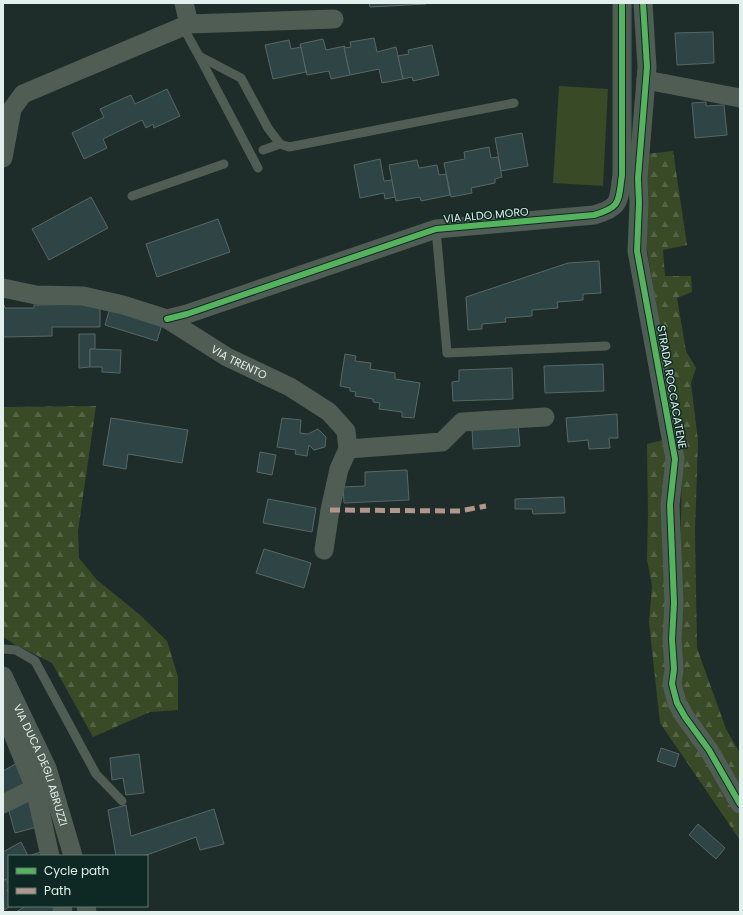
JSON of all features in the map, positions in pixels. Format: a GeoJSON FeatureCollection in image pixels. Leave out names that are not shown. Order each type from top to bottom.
{"type":"FeatureCollection","features":[{"type":"Feature","properties":{"kind":"street"},"geometry":{"type":"LineString","coordinates":[[184,3],[186,26]]}},
{"type":"Feature","properties":{"kind":"street","name":"VIA ALDO MORO"},"geometry":{"type":"LineString","coordinates":[[167,319],[187,314],[436,229],[594,214],[609,210],[618,201],[622,175],[622,3]]}},
{"type":"Feature","properties":{"kind":"street","name":"STRADA ROCCACATENE"},"geometry":{"type":"LineString","coordinates":[[643,3],[647,68],[638,178],[639,203],[637,251],[674,459],[670,505],[674,603],[672,639],[674,669],[672,684],[677,703],[710,750],[740,804]]}},
{"type":"Feature","properties":{"kind":"street"},"geometry":{"type":"LineString","coordinates":[[3,158],[12,109],[23,94],[186,26],[334,19]]}},
{"type":"Feature","properties":{"kind":"street"},"geometry":{"type":"LineString","coordinates":[[646,80],[740,98]]}},
{"type":"Feature","properties":{"kind":"street","name":"VIA TRENTO"},"geometry":{"type":"LineString","coordinates":[[3,288],[36,295],[82,296],[123,305],[167,319],[227,357],[290,387],[329,412],[346,431],[348,449]]}},
{"type":"Feature","properties":{"kind":"street"},"geometry":{"type":"LineString","coordinates":[[324,550],[330,510],[339,469],[348,449],[442,442],[462,422],[545,417]]}},
{"type":"Feature","properties":{"kind":"street","name":"VIA DUCA DEGLI ABRUZZI"},"geometry":{"type":"LineString","coordinates":[[3,676],[47,768],[73,855]]}},
{"type":"Feature","properties":{"kind":"street"},"geometry":{"type":"LineString","coordinates":[[3,702],[11,729],[34,788],[50,855]]}},
{"type":"Feature","properties":{"kind":"street"},"geometry":{"type":"LineString","coordinates":[[3,804],[34,788]]}},
{"type":"Feature","properties":{"kind":"lane"},"geometry":{"type":"LineString","coordinates":[[186,26],[199,56],[258,168]]}},
{"type":"Feature","properties":{"kind":"lane"},"geometry":{"type":"LineString","coordinates":[[199,56],[240,78],[268,128],[280,144]]}},
{"type":"Feature","properties":{"kind":"lane"},"geometry":{"type":"LineString","coordinates":[[263,150],[280,144],[290,147],[514,103]]}},
{"type":"Feature","properties":{"kind":"lane"},"geometry":{"type":"LineString","coordinates":[[132,196],[224,164]]}},
{"type":"Feature","properties":{"kind":"lane"},"geometry":{"type":"LineString","coordinates":[[436,229],[447,353],[606,346]]}},
{"type":"Feature","properties":{"kind":"lane"},"geometry":{"type":"LineString","coordinates":[[3,650],[16,650],[35,661],[96,774],[122,801]]}},
{"type":"Feature","properties":{"kind":"green space"},"geometry":{"type":"Polygon","coordinates":[[[559,86],[608,89],[603,186],[553,183],[559,86]]]}},
{"type":"Feature","properties":{"kind":"green space"},"geometry":{"type":"Polygon","coordinates":[[[673,151],[687,245],[663,250],[665,276],[691,276],[692,292],[677,298],[686,351],[696,368],[691,383],[698,441],[695,532],[697,648],[726,729],[740,753],[740,795],[683,702],[679,642],[682,460],[646,244],[645,154],[673,151]]]}},
{"type":"Feature","properties":{"kind":"green space"},"geometry":{"type":"Polygon","coordinates":[[[96,406],[78,531],[79,558],[97,580],[139,614],[167,641],[178,677],[178,710],[150,712],[93,737],[52,663],[3,637],[3,407],[96,406]]]}},
{"type":"Feature","properties":{"kind":"green space"},"geometry":{"type":"Polygon","coordinates":[[[667,439],[668,683],[705,754],[740,815],[740,840],[660,723],[649,622],[652,586],[647,560],[647,444],[667,439]]]}},
{"type":"Feature","properties":{"kind":"building"},"geometry":{"type":"Polygon","coordinates":[[[369,3],[426,3],[426,4],[370,7],[369,3]]]}},
{"type":"Feature","properties":{"kind":"building"},"geometry":{"type":"Polygon","coordinates":[[[713,32],[714,63],[677,65],[675,33],[713,32]]]}},
{"type":"Feature","properties":{"kind":"building"},"geometry":{"type":"Polygon","coordinates":[[[374,38],[377,52],[396,47],[403,79],[382,83],[379,69],[350,75],[344,48],[351,47],[350,42],[374,38]]]}},
{"type":"Feature","properties":{"kind":"building"},"geometry":{"type":"Polygon","coordinates":[[[323,39],[326,50],[345,46],[344,48],[350,75],[331,79],[329,71],[307,75],[300,44],[323,39]]]}},
{"type":"Feature","properties":{"kind":"building"},"geometry":{"type":"Polygon","coordinates":[[[289,40],[291,49],[301,47],[306,72],[273,79],[265,45],[289,40]]]}},
{"type":"Feature","properties":{"kind":"building"},"geometry":{"type":"Polygon","coordinates":[[[432,45],[439,75],[413,81],[412,77],[403,79],[398,56],[409,54],[408,50],[432,45]]]}},
{"type":"Feature","properties":{"kind":"building"},"geometry":{"type":"Polygon","coordinates":[[[167,89],[180,116],[154,128],[153,124],[146,128],[142,120],[103,139],[107,148],[84,159],[72,133],[104,117],[100,109],[131,95],[135,104],[167,89]]]}},
{"type":"Feature","properties":{"kind":"building"},"geometry":{"type":"Polygon","coordinates":[[[706,102],[706,106],[724,105],[727,135],[695,138],[692,103],[706,102]]]}},
{"type":"Feature","properties":{"kind":"building"},"geometry":{"type":"Polygon","coordinates":[[[522,133],[528,166],[501,171],[495,138],[522,133]]]}},
{"type":"Feature","properties":{"kind":"building"},"geometry":{"type":"Polygon","coordinates":[[[489,147],[491,158],[498,157],[502,177],[495,179],[495,183],[471,188],[472,193],[451,197],[444,163],[465,159],[464,152],[489,147]]]}},
{"type":"Feature","properties":{"kind":"building"},"geometry":{"type":"Polygon","coordinates":[[[380,159],[384,181],[392,180],[395,197],[385,199],[384,193],[360,198],[354,165],[380,159]]]}},
{"type":"Feature","properties":{"kind":"building"},"geometry":{"type":"Polygon","coordinates":[[[417,160],[419,168],[437,165],[439,175],[446,174],[450,195],[421,201],[420,197],[396,201],[389,165],[417,160]]]}},
{"type":"Feature","properties":{"kind":"building"},"geometry":{"type":"Polygon","coordinates":[[[91,197],[108,228],[49,260],[32,229],[91,197]]]}},
{"type":"Feature","properties":{"kind":"building"},"geometry":{"type":"Polygon","coordinates":[[[218,219],[230,252],[157,277],[146,244],[218,219]]]}},
{"type":"Feature","properties":{"kind":"building"},"geometry":{"type":"Polygon","coordinates":[[[599,261],[601,293],[583,294],[583,300],[557,302],[558,308],[532,310],[532,316],[505,318],[506,322],[482,324],[482,329],[468,330],[466,297],[568,263],[599,261]]]}},
{"type":"Feature","properties":{"kind":"building"},"geometry":{"type":"Polygon","coordinates":[[[100,304],[100,327],[52,327],[52,336],[3,337],[3,305],[5,308],[34,308],[34,305],[100,304]]]}},
{"type":"Feature","properties":{"kind":"building"},"geometry":{"type":"Polygon","coordinates":[[[110,308],[162,324],[157,341],[105,325],[110,308]]]}},
{"type":"Feature","properties":{"kind":"building"},"geometry":{"type":"Polygon","coordinates":[[[79,334],[95,334],[95,349],[90,349],[90,367],[79,368],[79,334]]]}},
{"type":"Feature","properties":{"kind":"building"},"geometry":{"type":"Polygon","coordinates":[[[90,349],[121,350],[120,373],[102,372],[102,367],[90,367],[90,349]]]}},
{"type":"Feature","properties":{"kind":"building"},"geometry":{"type":"Polygon","coordinates":[[[345,354],[356,356],[355,361],[371,363],[370,369],[395,373],[395,379],[420,383],[414,418],[402,417],[402,412],[379,409],[380,403],[373,402],[373,399],[355,396],[356,392],[350,391],[350,388],[340,386],[345,354]]]}},
{"type":"Feature","properties":{"kind":"building"},"geometry":{"type":"Polygon","coordinates":[[[603,364],[604,391],[545,393],[544,366],[603,364]]]}},
{"type":"Feature","properties":{"kind":"building"},"geometry":{"type":"Polygon","coordinates":[[[512,368],[513,399],[453,401],[452,382],[459,381],[459,370],[512,368]]]}},
{"type":"Feature","properties":{"kind":"building"},"geometry":{"type":"Polygon","coordinates":[[[617,414],[618,438],[609,438],[610,448],[589,449],[588,440],[568,442],[566,418],[617,414]]]}},
{"type":"Feature","properties":{"kind":"building"},"geometry":{"type":"Polygon","coordinates":[[[111,418],[188,430],[182,463],[128,454],[126,469],[103,465],[111,418]]]}},
{"type":"Feature","properties":{"kind":"building"},"geometry":{"type":"Polygon","coordinates":[[[282,418],[301,420],[300,433],[308,434],[318,429],[326,437],[325,447],[314,450],[309,445],[307,456],[295,454],[296,450],[277,447],[282,418]]]}},
{"type":"Feature","properties":{"kind":"building"},"geometry":{"type":"Polygon","coordinates":[[[518,424],[520,446],[473,449],[472,428],[518,424]]]}},
{"type":"Feature","properties":{"kind":"building"},"geometry":{"type":"Polygon","coordinates":[[[260,452],[276,455],[272,475],[257,472],[260,452]]]}},
{"type":"Feature","properties":{"kind":"building"},"geometry":{"type":"Polygon","coordinates":[[[407,470],[409,500],[344,503],[343,487],[365,486],[365,472],[407,470]]]}},
{"type":"Feature","properties":{"kind":"building"},"geometry":{"type":"Polygon","coordinates":[[[564,497],[565,513],[533,514],[532,509],[515,509],[515,499],[564,497]]]}},
{"type":"Feature","properties":{"kind":"building"},"geometry":{"type":"Polygon","coordinates":[[[268,499],[316,508],[312,532],[263,523],[268,499]]]}},
{"type":"Feature","properties":{"kind":"building"},"geometry":{"type":"Polygon","coordinates":[[[264,549],[311,563],[304,588],[256,573],[264,549]]]}},
{"type":"Feature","properties":{"kind":"building"},"geometry":{"type":"Polygon","coordinates":[[[661,748],[679,754],[675,767],[657,761],[661,748]]]}},
{"type":"Feature","properties":{"kind":"building"},"geometry":{"type":"Polygon","coordinates":[[[139,754],[144,793],[126,795],[123,778],[112,780],[110,758],[139,754]]]}},
{"type":"Feature","properties":{"kind":"building"},"geometry":{"type":"Polygon","coordinates":[[[17,763],[28,781],[3,796],[3,771],[17,763]]]}},
{"type":"Feature","properties":{"kind":"building"},"geometry":{"type":"Polygon","coordinates":[[[33,797],[41,826],[15,833],[7,804],[33,797]]]}},
{"type":"Feature","properties":{"kind":"building"},"geometry":{"type":"Polygon","coordinates":[[[126,805],[131,836],[214,809],[224,844],[200,850],[196,837],[147,855],[116,855],[108,810],[126,805]]]}},
{"type":"Feature","properties":{"kind":"building"},"geometry":{"type":"Polygon","coordinates":[[[698,824],[725,848],[716,859],[689,835],[698,824]]]}},
{"type":"Feature","properties":{"kind":"building"},"geometry":{"type":"Polygon","coordinates":[[[21,842],[28,855],[8,855],[8,878],[3,881],[3,852],[21,842]]]}},
{"type":"Feature","properties":{"kind":"building"},"geometry":{"type":"Polygon","coordinates":[[[44,851],[45,855],[31,855],[44,851]]]}},
{"type":"Feature","properties":{"kind":"building"},"geometry":{"type":"Polygon","coordinates":[[[6,879],[8,883],[7,890],[8,907],[9,907],[4,910],[3,881],[6,879]]]}},
{"type":"Feature","properties":{"kind":"building"},"geometry":{"type":"Polygon","coordinates":[[[24,907],[56,907],[57,909],[51,912],[16,912],[24,907]]]}},
{"type":"Feature","properties":{"kind":"marked path"},"geometry":{"type":"LineString","coordinates":[[330,510],[460,511],[486,506]]}},
{"type":"Feature","properties":{"kind":"cycle path"},"geometry":{"type":"LineString","coordinates":[[167,319],[187,314],[436,229],[594,215],[610,209],[614,206],[619,197],[622,175],[622,3]]}},
{"type":"Feature","properties":{"kind":"cycle path"},"geometry":{"type":"LineString","coordinates":[[643,3],[647,67],[638,178],[639,203],[637,251],[675,459],[670,505],[674,603],[672,639],[674,669],[672,684],[677,703],[685,717],[709,750],[740,804]]}}]}
